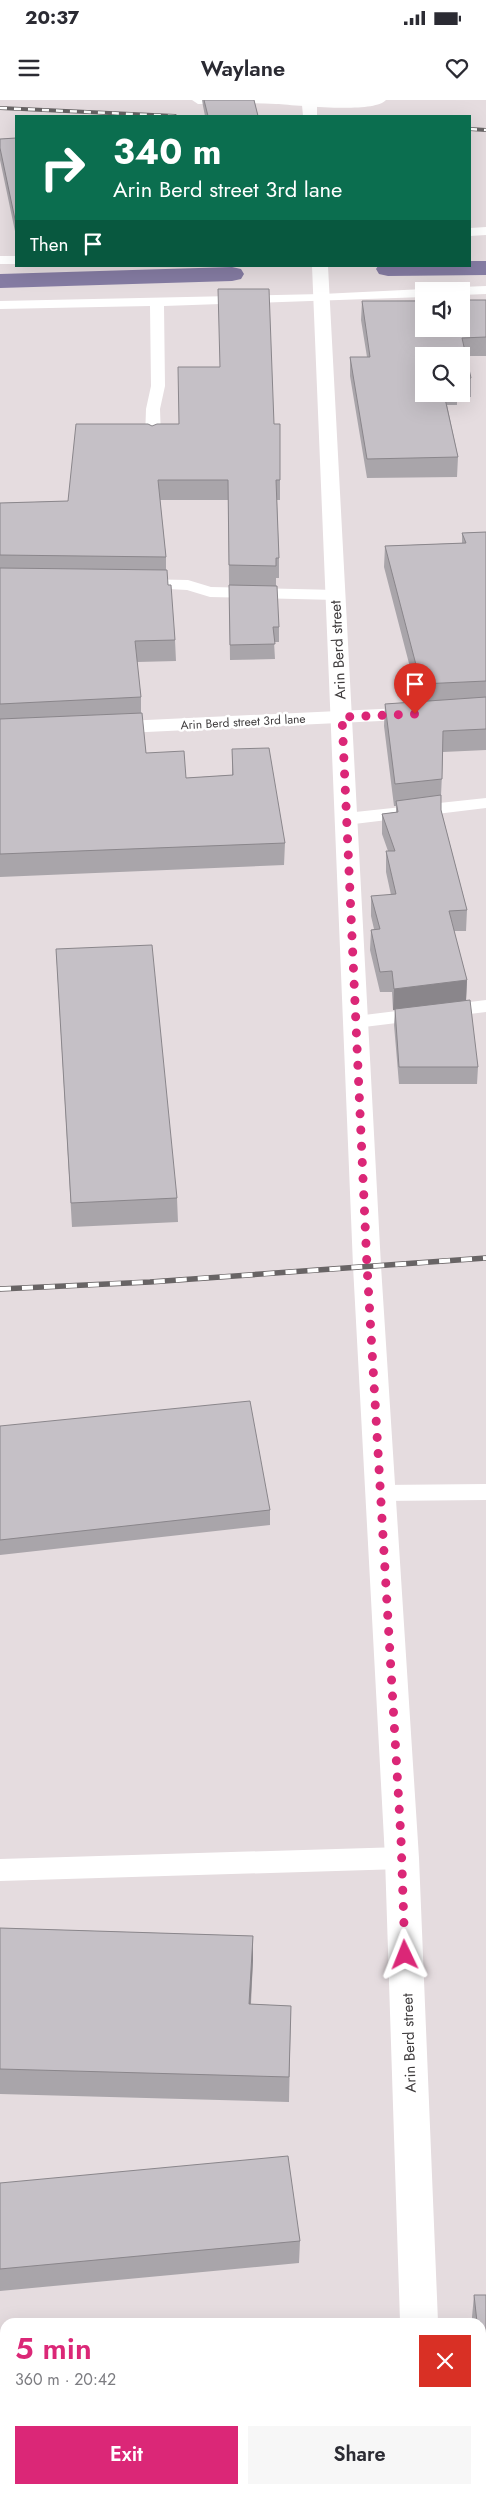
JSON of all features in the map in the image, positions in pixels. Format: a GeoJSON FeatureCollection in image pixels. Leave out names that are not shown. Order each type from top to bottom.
{"type":"FeatureCollection","features":[{"type":"Feature","properties":{"kind":"street","name":"Arin Berd street"},"geometry":{"type":"LineString","coordinates":[[320,267],[356,1022],[402,1858],[419,2318]]}},
{"type":"Feature","properties":{"kind":"street","name":"Arin Berd street 3rd lane"},"geometry":{"type":"LineString","coordinates":[[88,729],[486,710]]}},
{"type":"Feature","properties":{"kind":"lane"},"geometry":{"type":"LineString","coordinates":[[198,100],[276,100],[309,105],[380,100]]}},
{"type":"Feature","properties":{"kind":"lane"},"geometry":{"type":"LineString","coordinates":[[471,232],[486,231]]}},
{"type":"Feature","properties":{"kind":"lane"},"geometry":{"type":"LineString","coordinates":[[0,260],[15,260]]}},
{"type":"Feature","properties":{"kind":"lane"},"geometry":{"type":"LineString","coordinates":[[470,291],[486,290]]}},
{"type":"Feature","properties":{"kind":"lane"},"geometry":{"type":"LineString","coordinates":[[0,305],[322,298],[415,293]]}},
{"type":"Feature","properties":{"kind":"lane"},"geometry":{"type":"LineString","coordinates":[[154,439],[153,409],[158,386],[159,350],[157,302]]}},
{"type":"Feature","properties":{"kind":"lane"},"geometry":{"type":"LineString","coordinates":[[119,583],[178,584],[210,592],[336,595]]}},
{"type":"Feature","properties":{"kind":"lane"},"geometry":{"type":"LineString","coordinates":[[346,819],[486,803]]}},
{"type":"Feature","properties":{"kind":"lane"},"geometry":{"type":"LineString","coordinates":[[356,1022],[486,1006]]}},
{"type":"Feature","properties":{"kind":"lane"},"geometry":{"type":"LineString","coordinates":[[381,1493],[486,1492]]}},
{"type":"Feature","properties":{"kind":"lane"},"geometry":{"type":"LineString","coordinates":[[0,1870],[402,1858]]}},
{"type":"Feature","properties":{"kind":"building"},"geometry":{"type":"Polygon","coordinates":[[[204,100],[254,100],[258,115],[208,115],[204,100]]]}},
{"type":"Feature","properties":{"kind":"building"},"geometry":{"type":"Polygon","coordinates":[[[15,138],[15,219],[0,148],[0,139],[15,138]]]}},
{"type":"Feature","properties":{"kind":"building"},"geometry":{"type":"Polygon","coordinates":[[[218,289],[269,289],[274,424],[280,424],[280,480],[276,480],[279,558],[276,558],[276,566],[229,565],[228,480],[158,480],[166,557],[0,555],[0,503],[68,501],[76,424],[148,424],[152,426],[157,424],[179,424],[178,367],[220,367],[218,289]]]}},
{"type":"Feature","properties":{"kind":"building"},"geometry":{"type":"Polygon","coordinates":[[[470,300],[486,300],[486,337],[462,338],[464,347],[415,347],[415,402],[446,402],[458,457],[367,459],[350,357],[370,357],[362,301],[415,301],[415,337],[470,337],[470,300]]]}},
{"type":"Feature","properties":{"kind":"building"},"geometry":{"type":"Polygon","coordinates":[[[486,532],[486,681],[421,684],[385,546],[466,543],[462,533],[486,532]]]}},
{"type":"Feature","properties":{"kind":"building"},"geometry":{"type":"Polygon","coordinates":[[[0,568],[167,570],[168,585],[171,585],[175,640],[135,641],[141,697],[0,704],[0,568]]]}},
{"type":"Feature","properties":{"kind":"building"},"geometry":{"type":"Polygon","coordinates":[[[229,585],[277,586],[279,627],[273,627],[275,644],[230,645],[229,585]]]}},
{"type":"Feature","properties":{"kind":"building"},"geometry":{"type":"Polygon","coordinates":[[[486,697],[486,729],[443,731],[442,779],[395,784],[385,704],[486,697]]]}},
{"type":"Feature","properties":{"kind":"building"},"geometry":{"type":"Polygon","coordinates":[[[142,713],[146,753],[184,751],[186,778],[233,775],[232,749],[269,748],[285,843],[0,854],[0,719],[142,713]]]}},
{"type":"Feature","properties":{"kind":"building"},"geometry":{"type":"Polygon","coordinates":[[[441,795],[441,810],[467,910],[449,911],[467,980],[394,989],[392,971],[380,972],[371,930],[380,929],[371,896],[396,894],[386,851],[395,851],[382,814],[398,812],[396,801],[441,795]]]}},
{"type":"Feature","properties":{"kind":"building"},"geometry":{"type":"Polygon","coordinates":[[[152,945],[177,1198],[71,1203],[56,949],[152,945]]]}},
{"type":"Feature","properties":{"kind":"building"},"geometry":{"type":"Polygon","coordinates":[[[470,1000],[478,1067],[399,1067],[395,1009],[470,1000]]]}},
{"type":"Feature","properties":{"kind":"building"},"geometry":{"type":"Polygon","coordinates":[[[250,1401],[270,1510],[0,1540],[0,1426],[250,1401]]]}},
{"type":"Feature","properties":{"kind":"building"},"geometry":{"type":"Polygon","coordinates":[[[0,1928],[253,1936],[249,2004],[291,2006],[289,2077],[0,2069],[0,1928]]]}},
{"type":"Feature","properties":{"kind":"building"},"geometry":{"type":"Polygon","coordinates":[[[288,2156],[300,2241],[0,2269],[0,2183],[288,2156]]]}},
{"type":"Feature","properties":{"kind":"building"},"geometry":{"type":"Polygon","coordinates":[[[474,2295],[486,2295],[486,2318],[477,2318],[474,2295]]]}},
{"type":"Feature","properties":{"kind":"waterway"},"geometry":{"type":"LineString","coordinates":[[388,269],[486,268]]}},
{"type":"Feature","properties":{"kind":"waterway"},"geometry":{"type":"LineString","coordinates":[[0,281],[232,274]]}},
{"type":"Feature","properties":{"kind":"railway"},"geometry":{"type":"LineString","coordinates":[[0,108],[153,115]]}},
{"type":"Feature","properties":{"kind":"railway"},"geometry":{"type":"LineString","coordinates":[[471,129],[486,130]]}},
{"type":"Feature","properties":{"kind":"railway"},"geometry":{"type":"LineString","coordinates":[[0,1289],[150,1282],[486,1258]]}},
{"type":"Feature","properties":{"kind":"route"},"geometry":{"type":"LineString","coordinates":[[405,1955],[401,1839],[367,1266],[342,717],[415,714]]}}]}
